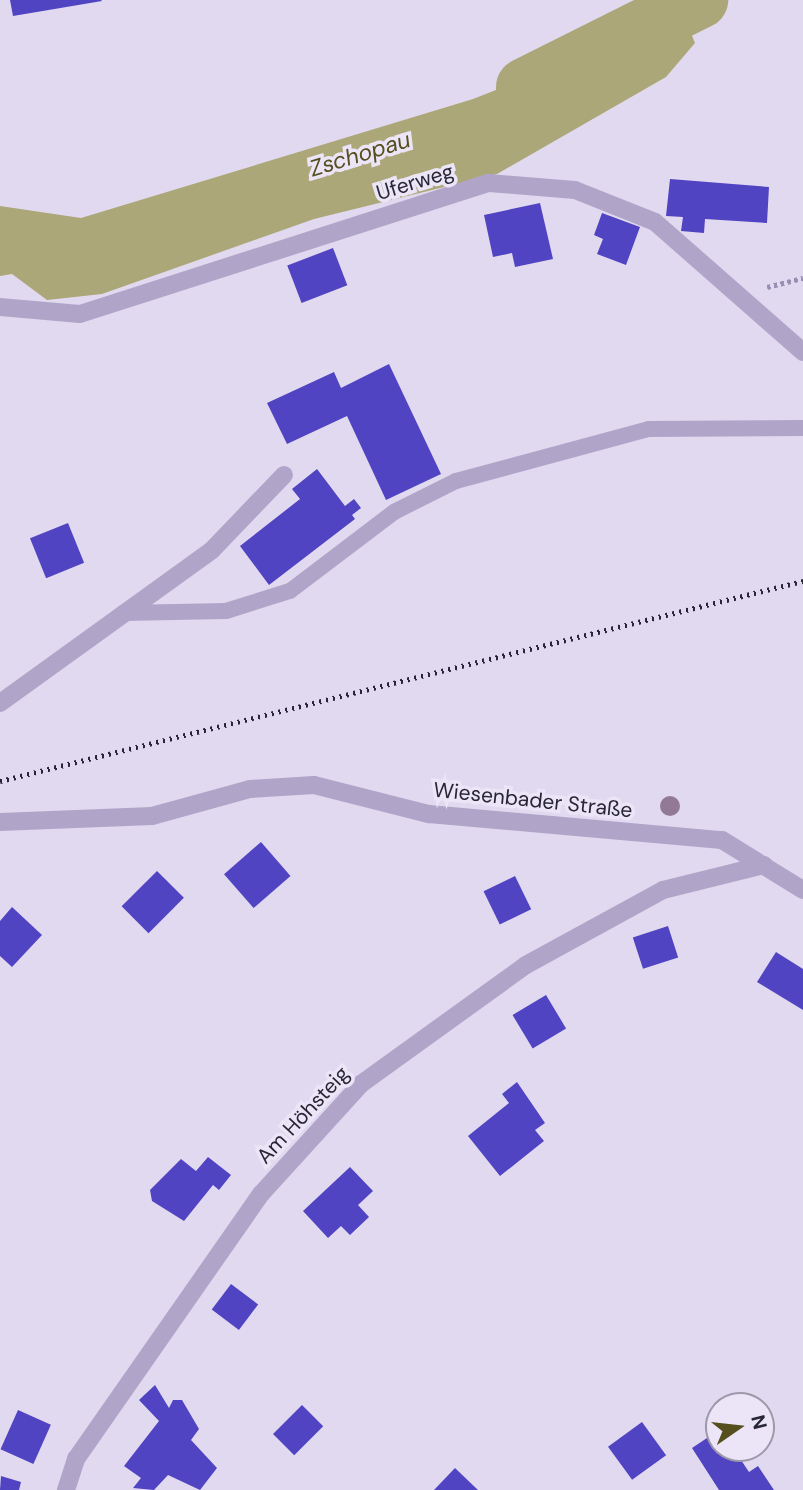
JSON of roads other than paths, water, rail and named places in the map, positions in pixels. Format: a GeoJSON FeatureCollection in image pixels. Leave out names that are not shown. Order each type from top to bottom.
{"type":"FeatureCollection","features":[{"type":"Feature","properties":{"kind":"street","name":"Uferweg"},"geometry":{"type":"LineString","coordinates":[[0,307],[80,314],[489,183],[575,190],[655,222],[803,352]]}},
{"type":"Feature","properties":{"kind":"street"},"geometry":{"type":"LineString","coordinates":[[0,703],[212,550],[284,475]]}},
{"type":"Feature","properties":{"kind":"street","name":"Wiesenbader Straße"},"geometry":{"type":"LineString","coordinates":[[0,822],[152,816],[250,789],[314,785],[429,814],[722,840],[803,890]]}},
{"type":"Feature","properties":{"kind":"street","name":"Am Höhsteig"},"geometry":{"type":"LineString","coordinates":[[66,1490],[76,1459],[261,1194],[360,1084],[526,965],[663,890],[764,865]]}},
{"type":"Feature","properties":{"kind":"lane"},"geometry":{"type":"LineString","coordinates":[[123,613],[226,611],[290,591],[394,512],[469,478],[649,429],[803,428]]}},
{"type":"Feature","properties":{"kind":"water"},"geometry":{"type":"Polygon","coordinates":[[[684,16],[695,43],[666,77],[497,174],[314,219],[102,294],[47,300],[12,274],[0,276],[0,206],[81,218],[473,99],[684,16]]]}},
{"type":"Feature","properties":{"kind":"waterway","name":"Zschopau"},"geometry":{"type":"LineString","coordinates":[[525,87],[699,0]]}},
{"type":"Feature","properties":{"kind":"railway"},"geometry":{"type":"LineString","coordinates":[[0,781],[803,581]]}}]}
